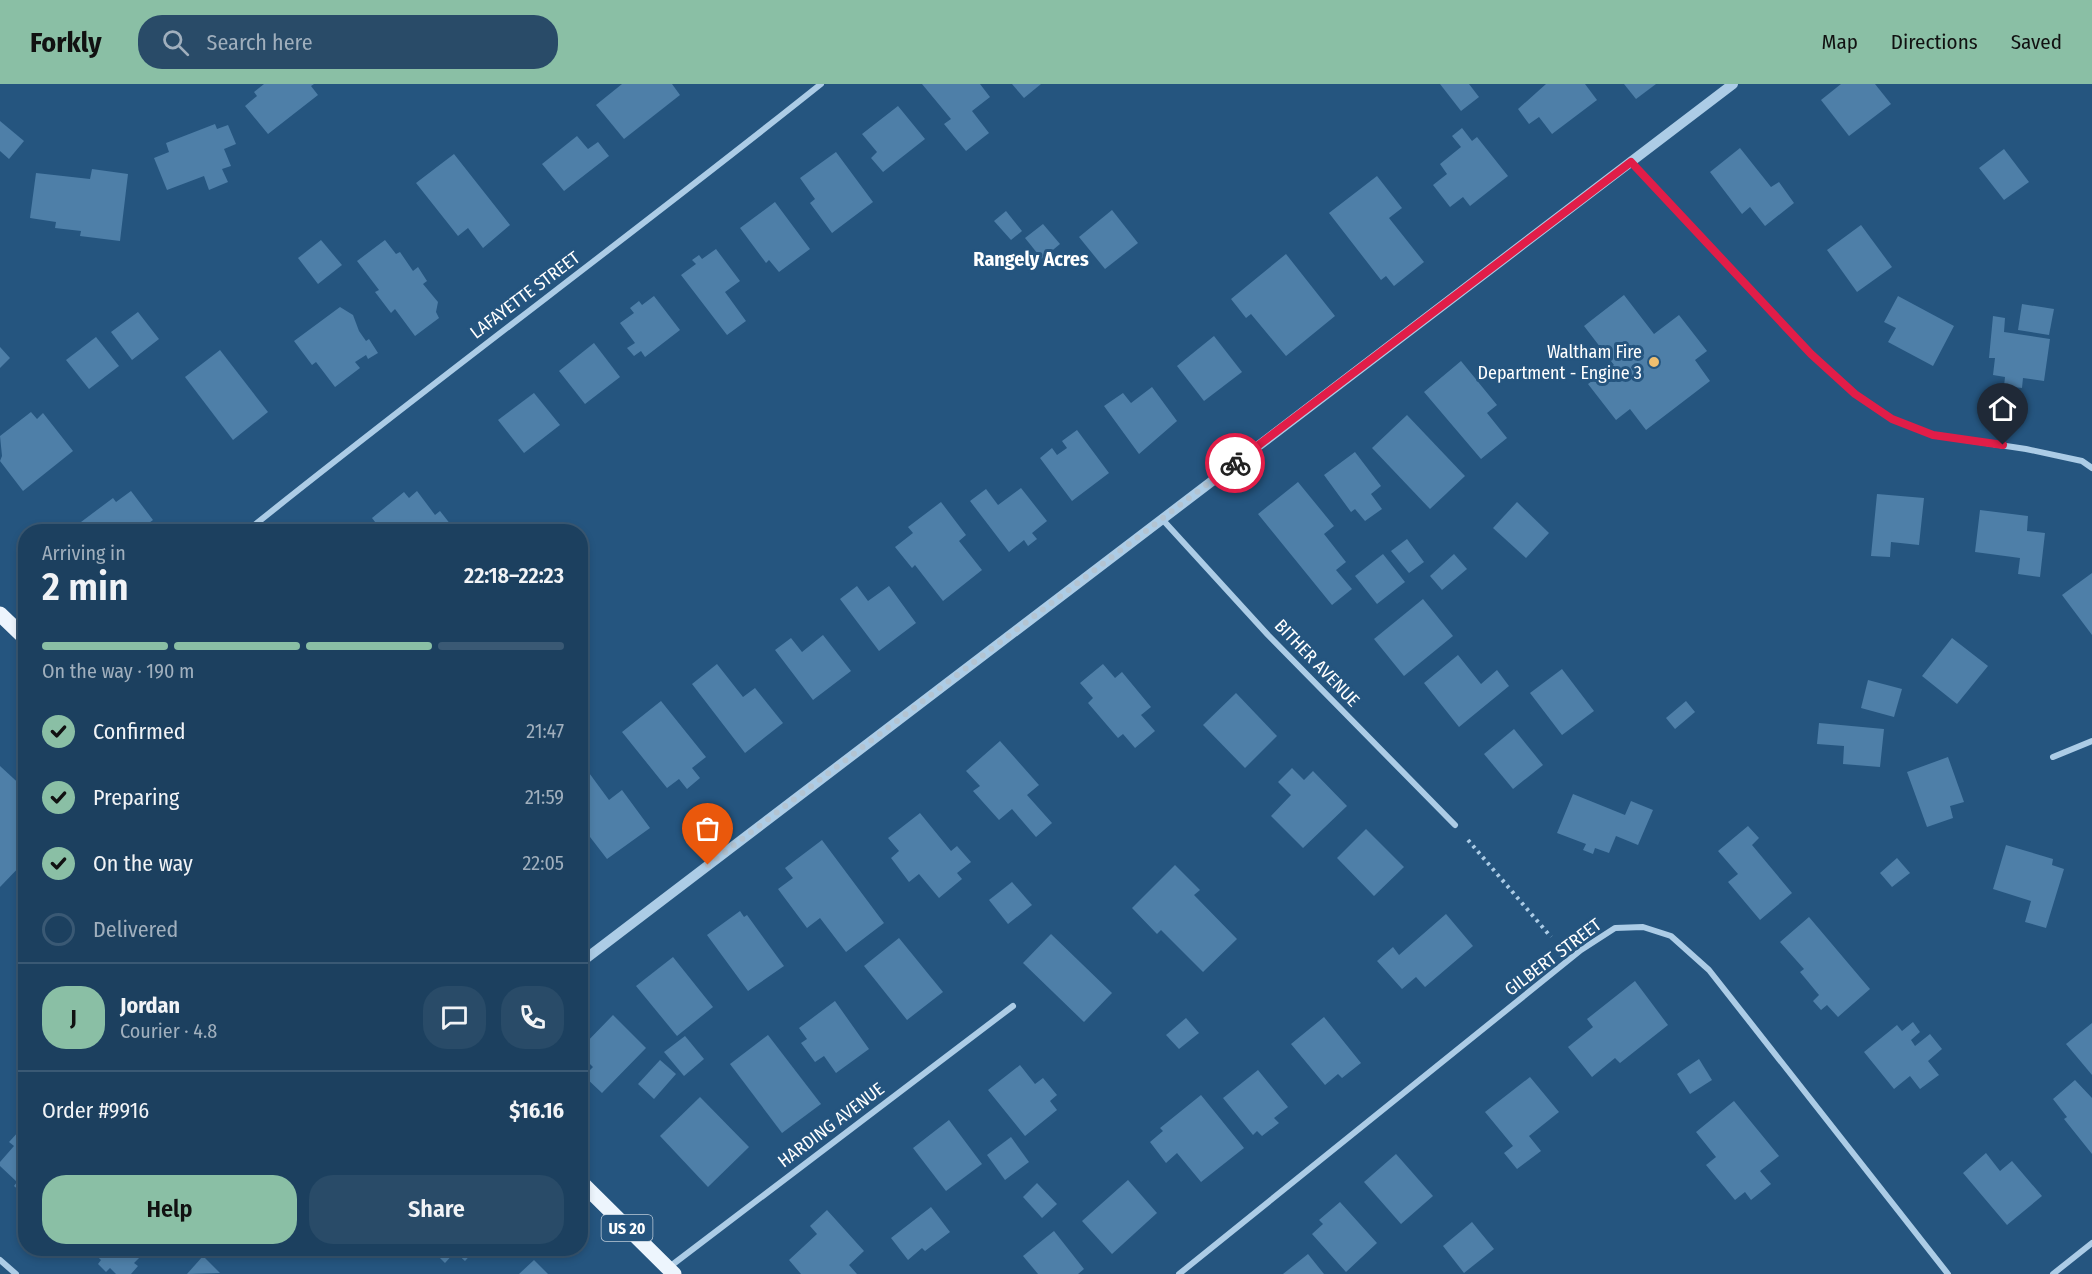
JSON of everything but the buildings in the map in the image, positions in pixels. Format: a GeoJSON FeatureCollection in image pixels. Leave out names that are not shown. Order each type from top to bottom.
{"type":"FeatureCollection","features":[{"type":"Feature","properties":{"kind":"main road"},"geometry":{"type":"LineString","coordinates":[[0,614],[18,631]]}},
{"type":"Feature","properties":{"kind":"main road","name":"US 20"},"geometry":{"type":"LineString","coordinates":[[588,1189],[671,1271]]}},
{"type":"Feature","properties":{"kind":"street","name":"LAFAYETTE STREET"},"geometry":{"type":"LineString","coordinates":[[256,524],[360,440],[685,192],[822,84]]}},
{"type":"Feature","properties":{"kind":"street"},"geometry":{"type":"LineString","coordinates":[[588,957],[1733,84]]}},
{"type":"Feature","properties":{"kind":"street"},"geometry":{"type":"LineString","coordinates":[[1631,162],[1811,354],[1855,394],[1892,419],[1933,435],[2026,449],[2082,461],[2092,468]]}},
{"type":"Feature","properties":{"kind":"street","name":"BITHER AVENUE"},"geometry":{"type":"LineString","coordinates":[[1162,519],[1268,635],[1455,825]]}},
{"type":"Feature","properties":{"kind":"street"},"geometry":{"type":"LineString","coordinates":[[2053,757],[2092,741]]}},
{"type":"Feature","properties":{"kind":"street","name":"GILBERT STREET"},"geometry":{"type":"LineString","coordinates":[[1179,1274],[1581,950],[1616,928],[1643,927],[1671,936],[1709,969],[1948,1274]]}},
{"type":"Feature","properties":{"kind":"street","name":"HARDING AVENUE"},"geometry":{"type":"LineString","coordinates":[[671,1271],[1013,1006]]}},
{"type":"Feature","properties":{"kind":"street"},"geometry":{"type":"LineString","coordinates":[[2053,1274],[2092,1243]]}},
{"type":"Feature","properties":{"kind":"street"},"geometry":{"type":"LineString","coordinates":[[0,1260],[16,1274]]}},
{"type":"Feature","properties":{"kind":"path"},"geometry":{"type":"LineString","coordinates":[[1455,825],[1551,938]]}},
{"type":"Feature","properties":{"kind":"way so far"},"geometry":{"type":"LineString","coordinates":[[708,865],[1235,463]]}},
{"type":"Feature","properties":{"kind":"place","name":"Waltham Fire Department - Engine 3"},"geometry":{"type":"Point","coordinates":[1654,362]}},
{"type":"Feature","properties":{"kind":"district","name":"Rangely Acres"},"geometry":{"type":"Point","coordinates":[1031,259]}},
{"type":"Feature","properties":{"kind":"route"},"geometry":{"type":"LineString","coordinates":[[1235,463],[1631,162],[1811,354],[1855,394],[1892,419],[1933,435],[2003,445]]}}]}
